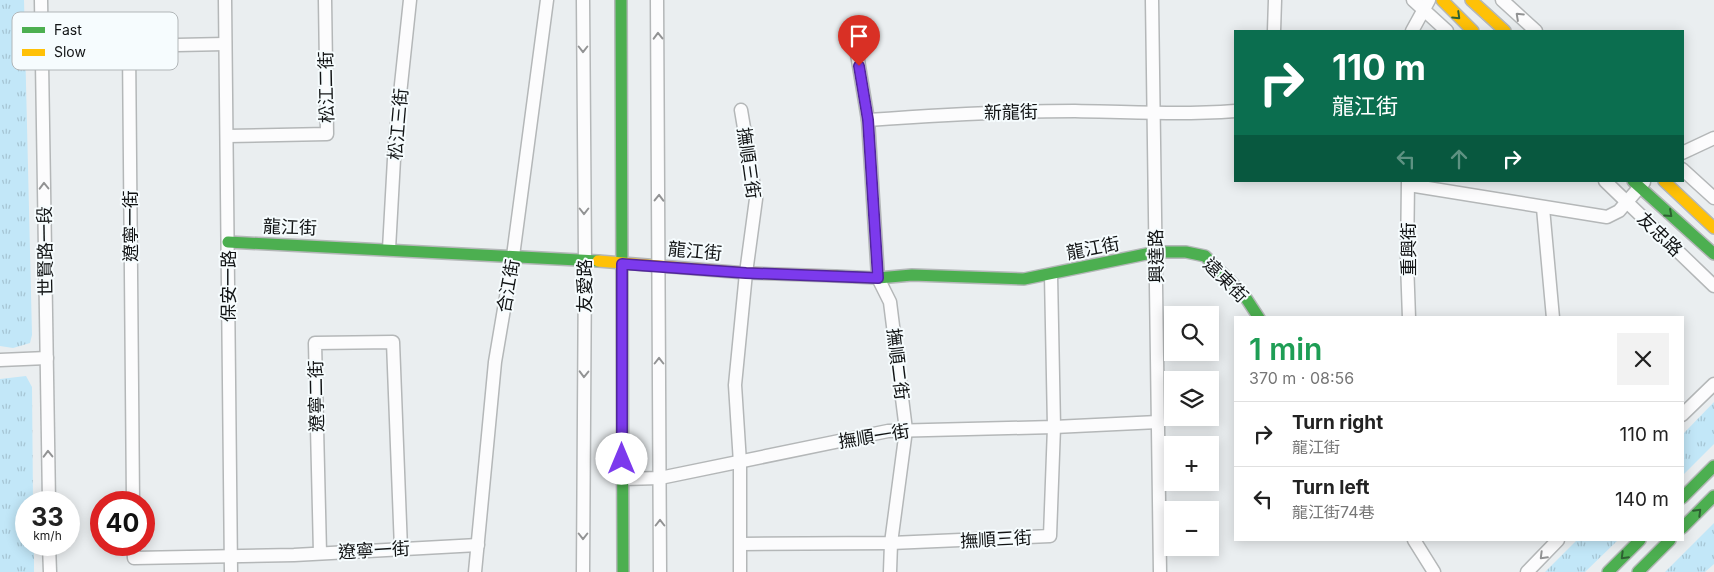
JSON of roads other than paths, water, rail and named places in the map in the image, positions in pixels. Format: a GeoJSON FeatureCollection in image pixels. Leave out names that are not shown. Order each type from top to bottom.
{"type":"FeatureCollection","features":[{"type":"Feature","properties":{"kind":"street","name":"保安一路"},"geometry":{"type":"LineString","coordinates":[[225,0],[231,572]]}},
{"type":"Feature","properties":{"kind":"street","name":"松江二街"},"geometry":{"type":"LineString","coordinates":[[227,136],[327,134],[325,0]]}},
{"type":"Feature","properties":{"kind":"street","name":"松江三街"},"geometry":{"type":"LineString","coordinates":[[389,249],[395,141],[410,0]]}},
{"type":"Feature","properties":{"kind":"street","name":"合江街"},"geometry":{"type":"LineString","coordinates":[[475,572],[494,362],[513,256],[547,0]]}},
{"type":"Feature","properties":{"kind":"street","name":"友愛路"},"geometry":{"type":"LineString","coordinates":[[583,0],[585,260],[583,572]]}},
{"type":"Feature","properties":{"kind":"street"},"geometry":{"type":"LineString","coordinates":[[621,0],[623,572]]}},
{"type":"Feature","properties":{"kind":"street"},"geometry":{"type":"LineString","coordinates":[[657,0],[660,572]]}},
{"type":"Feature","properties":{"kind":"street","name":"興達路"},"geometry":{"type":"LineString","coordinates":[[1152,0],[1160,572]]}},
{"type":"Feature","properties":{"kind":"street"},"geometry":{"type":"LineString","coordinates":[[1274,30],[1275,0]]}},
{"type":"Feature","properties":{"kind":"street"},"geometry":{"type":"LineString","coordinates":[[1413,0],[1427,5],[1446,30]]}},
{"type":"Feature","properties":{"kind":"street"},"geometry":{"type":"LineString","coordinates":[[1442,0],[1472,30]]}},
{"type":"Feature","properties":{"kind":"street"},"geometry":{"type":"LineString","coordinates":[[1472,0],[1505,30]]}},
{"type":"Feature","properties":{"kind":"street"},"geometry":{"type":"LineString","coordinates":[[1502,0],[1535,30]]}},
{"type":"Feature","properties":{"kind":"street"},"geometry":{"type":"LineString","coordinates":[[1413,30],[1427,5]]}},
{"type":"Feature","properties":{"kind":"street","name":"遼寧一街"},"geometry":{"type":"LineString","coordinates":[[178,45],[225,44]]}},
{"type":"Feature","properties":{"kind":"street"},"geometry":{"type":"LineString","coordinates":[[856,48],[868,120],[878,278]]}},
{"type":"Feature","properties":{"kind":"street","name":"世賢路一段"},"geometry":{"type":"LineString","coordinates":[[42,70],[49,491]]}},
{"type":"Feature","properties":{"kind":"street","name":"遼寧一街"},"geometry":{"type":"LineString","coordinates":[[129,70],[133,491]]}},
{"type":"Feature","properties":{"kind":"street","name":"撫順三街"},"geometry":{"type":"LineString","coordinates":[[740,572],[740,463],[735,385],[746,273],[756,199],[741,110]]}},
{"type":"Feature","properties":{"kind":"street","name":"新龍街"},"geometry":{"type":"LineString","coordinates":[[868,120],[960,113],[1074,112],[1153,114],[1234,111]]}},
{"type":"Feature","properties":{"kind":"street"},"geometry":{"type":"LineString","coordinates":[[1684,152],[1714,138]]}},
{"type":"Feature","properties":{"kind":"street"},"geometry":{"type":"LineString","coordinates":[[1684,171],[1714,198]]}},
{"type":"Feature","properties":{"kind":"street","name":"友忠路"},"geometry":{"type":"LineString","coordinates":[[1606,182],[1714,286]]}},
{"type":"Feature","properties":{"kind":"street"},"geometry":{"type":"LineString","coordinates":[[1665,182],[1714,228]]}},
{"type":"Feature","properties":{"kind":"street"},"geometry":{"type":"LineString","coordinates":[[1409,183],[1543,208],[1607,217],[1619,211],[1639,183]]}},
{"type":"Feature","properties":{"kind":"street","name":"重興街"},"geometry":{"type":"LineString","coordinates":[[1409,183],[1407,262],[1409,316]]}},
{"type":"Feature","properties":{"kind":"street","name":"友忠路"},"geometry":{"type":"LineString","coordinates":[[1639,183],[1714,254]]}},
{"type":"Feature","properties":{"kind":"street"},"geometry":{"type":"LineString","coordinates":[[1543,208],[1553,316]]}},
{"type":"Feature","properties":{"kind":"street","name":"龍江街"},"geometry":{"type":"LineString","coordinates":[[228,242],[585,260],[746,273],[878,278],[912,275],[1024,279],[1052,275],[1156,252]]}},
{"type":"Feature","properties":{"kind":"street","name":"遠東街"},"geometry":{"type":"LineString","coordinates":[[1156,252],[1186,252],[1205,256],[1244,295],[1258,316]]}},
{"type":"Feature","properties":{"kind":"street","name":"撫順三街"},"geometry":{"type":"LineString","coordinates":[[741,544],[891,543],[1050,536],[1054,427],[1052,275]]}},
{"type":"Feature","properties":{"kind":"street","name":"撫順二街"},"geometry":{"type":"LineString","coordinates":[[878,278],[890,302],[906,430],[891,543],[890,572]]}},
{"type":"Feature","properties":{"kind":"street","name":"遼寧二街"},"geometry":{"type":"LineString","coordinates":[[320,553],[315,343],[393,342],[401,549]]}},
{"type":"Feature","properties":{"kind":"street"},"geometry":{"type":"LineString","coordinates":[[0,360],[47,358]]}},
{"type":"Feature","properties":{"kind":"street"},"geometry":{"type":"LineString","coordinates":[[1684,413],[1713,386]]}},
{"type":"Feature","properties":{"kind":"street","name":"撫順一街"},"geometry":{"type":"LineString","coordinates":[[622,479],[660,478],[888,431],[1054,427],[1158,422]]}},
{"type":"Feature","properties":{"kind":"street"},"geometry":{"type":"LineString","coordinates":[[1684,496],[1714,466]]}},
{"type":"Feature","properties":{"kind":"street"},"geometry":{"type":"LineString","coordinates":[[1684,526],[1714,496]]}},
{"type":"Feature","properties":{"kind":"street"},"geometry":{"type":"LineString","coordinates":[[1415,541],[1434,572]]}},
{"type":"Feature","properties":{"kind":"street"},"geometry":{"type":"LineString","coordinates":[[1527,572],[1557,541]]}},
{"type":"Feature","properties":{"kind":"street"},"geometry":{"type":"LineString","coordinates":[[1608,572],[1639,541]]}},
{"type":"Feature","properties":{"kind":"street"},"geometry":{"type":"LineString","coordinates":[[1638,572],[1669,541]]}},
{"type":"Feature","properties":{"kind":"street","name":"遼寧一街"},"geometry":{"type":"LineString","coordinates":[[134,556],[134,558],[231,556],[478,545]]}},
{"type":"Feature","properties":{"kind":"street"},"geometry":{"type":"LineString","coordinates":[[49,556],[50,572]]}}]}
